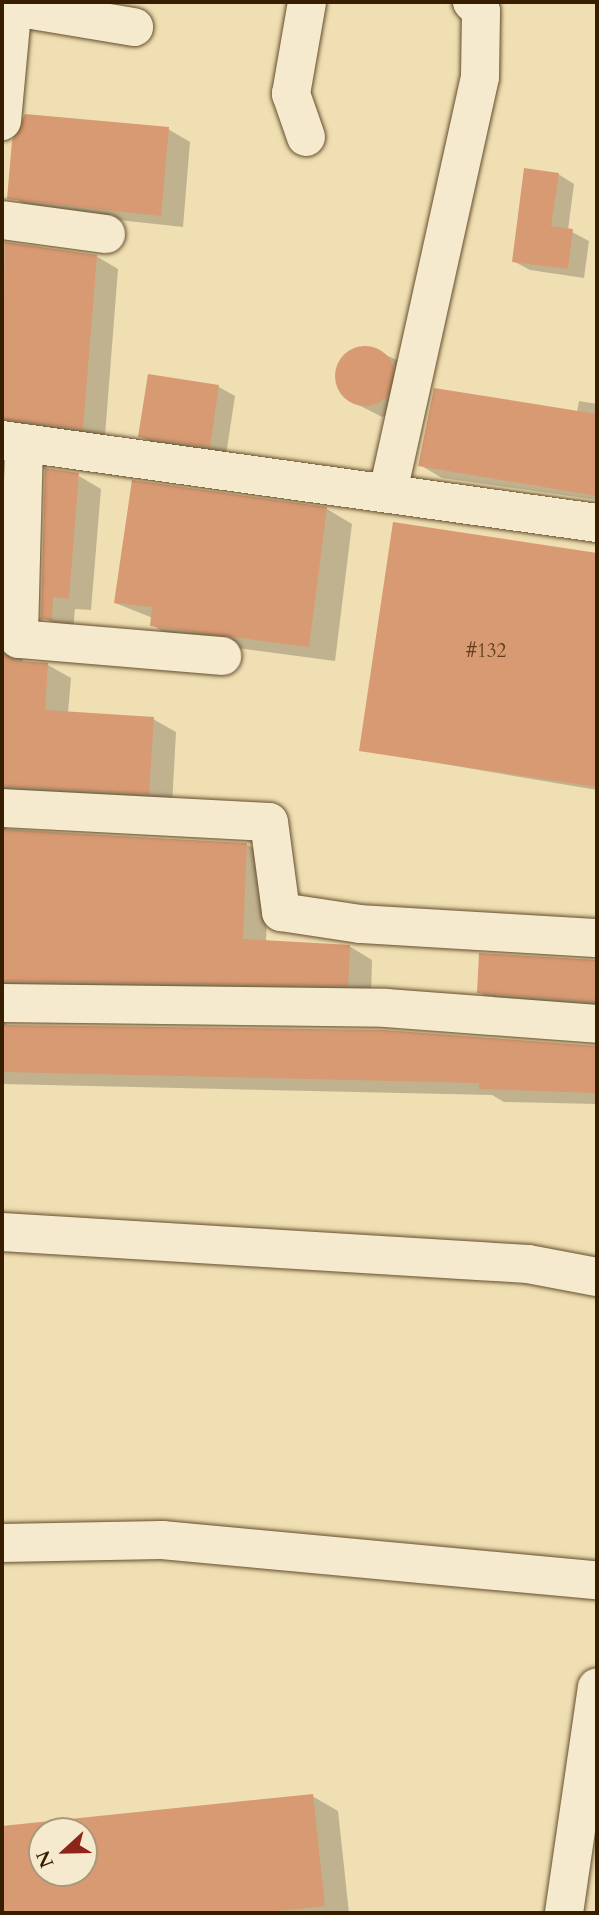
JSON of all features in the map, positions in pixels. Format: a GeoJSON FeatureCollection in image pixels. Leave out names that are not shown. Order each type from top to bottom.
{"type":"FeatureCollection","features":[{"type":"Feature","properties":{"kind":"street"},"geometry":{"type":"LineString","coordinates":[[306,137],[291,94],[307,2]]}},
{"type":"Feature","properties":{"kind":"street"},"geometry":{"type":"LineString","coordinates":[[388,492],[422,319],[480,77],[481,11],[472,2]]}},
{"type":"Feature","properties":{"kind":"street"},"geometry":{"type":"LineString","coordinates":[[2,121],[9,5],[134,26]]}},
{"type":"Feature","properties":{"kind":"street"},"geometry":{"type":"LineString","coordinates":[[2,220],[106,233]]}},
{"type":"Feature","properties":{"kind":"street"},"geometry":{"type":"LineString","coordinates":[[222,656],[10,638],[13,442],[597,523]]}},
{"type":"Feature","properties":{"kind":"street"},"geometry":{"type":"LineString","coordinates":[[2,808],[269,822],[281,912],[360,924],[597,938]]}},
{"type":"Feature","properties":{"kind":"street"},"geometry":{"type":"LineString","coordinates":[[2,1003],[386,1008],[597,1024]]}},
{"type":"Feature","properties":{"kind":"street"},"geometry":{"type":"LineString","coordinates":[[2,1232],[528,1264],[597,1276]]}},
{"type":"Feature","properties":{"kind":"street"},"geometry":{"type":"LineString","coordinates":[[2,1543],[162,1540],[597,1580]]}},
{"type":"Feature","properties":{"kind":"street"},"geometry":{"type":"LineString","coordinates":[[564,1913],[597,1686]]}},
{"type":"Feature","properties":{"kind":"building"},"geometry":{"type":"Polygon","coordinates":[[[25,114],[169,127],[161,216],[7,199],[12,141],[25,114]]]}},
{"type":"Feature","properties":{"kind":"building"},"geometry":{"type":"Polygon","coordinates":[[[524,168],[559,173],[551,226],[573,229],[568,269],[512,262],[524,168]]]}},
{"type":"Feature","properties":{"kind":"building"},"geometry":{"type":"Polygon","coordinates":[[[5,242],[97,255],[83,429],[2,419],[5,242]]]}},
{"type":"Feature","properties":{"kind":"building"},"geometry":{"type":"Polygon","coordinates":[[[365,346],[382,351],[390,359],[395,376],[390,393],[382,401],[365,406],[348,401],[340,393],[335,376],[340,359],[348,351],[365,346]]]}},
{"type":"Feature","properties":{"kind":"building"},"geometry":{"type":"Polygon","coordinates":[[[148,374],[219,385],[210,447],[138,437],[148,374]]]}},
{"type":"Feature","properties":{"kind":"building"},"geometry":{"type":"Polygon","coordinates":[[[434,388],[597,414],[597,496],[418,466],[434,388]]]}},
{"type":"Feature","properties":{"kind":"building"},"geometry":{"type":"Polygon","coordinates":[[[45,468],[79,473],[69,599],[53,597],[52,620],[41,619],[45,468]]]}},
{"type":"Feature","properties":{"kind":"building"},"geometry":{"type":"Polygon","coordinates":[[[132,480],[327,507],[309,647],[150,626],[152,607],[114,603],[132,480]]]}},
{"type":"Feature","properties":{"kind":"building"},"geometry":{"type":"Polygon","coordinates":[[[393,522],[597,553],[597,787],[359,751],[393,522]]]}},
{"type":"Feature","properties":{"kind":"building"},"geometry":{"type":"Polygon","coordinates":[[[2,652],[17,661],[48,663],[45,710],[154,717],[149,794],[2,786],[2,652]]]}},
{"type":"Feature","properties":{"kind":"building"},"geometry":{"type":"Polygon","coordinates":[[[2,830],[247,843],[243,939],[350,945],[348,986],[2,981],[2,830]]]}},
{"type":"Feature","properties":{"kind":"building"},"geometry":{"type":"Polygon","coordinates":[[[479,953],[597,960],[596,1002],[477,993],[479,953]]]}},
{"type":"Feature","properties":{"kind":"building"},"geometry":{"type":"Polygon","coordinates":[[[2,1025],[385,1030],[597,1046],[595,1093],[479,1089],[479,1083],[2,1072],[2,1025]]]}},
{"type":"Feature","properties":{"kind":"building"},"geometry":{"type":"Polygon","coordinates":[[[313,1794],[325,1906],[259,1913],[2,1913],[2,1826],[28,1823],[28,1887],[98,1887],[98,1817],[89,1817],[313,1794]]]}}]}
